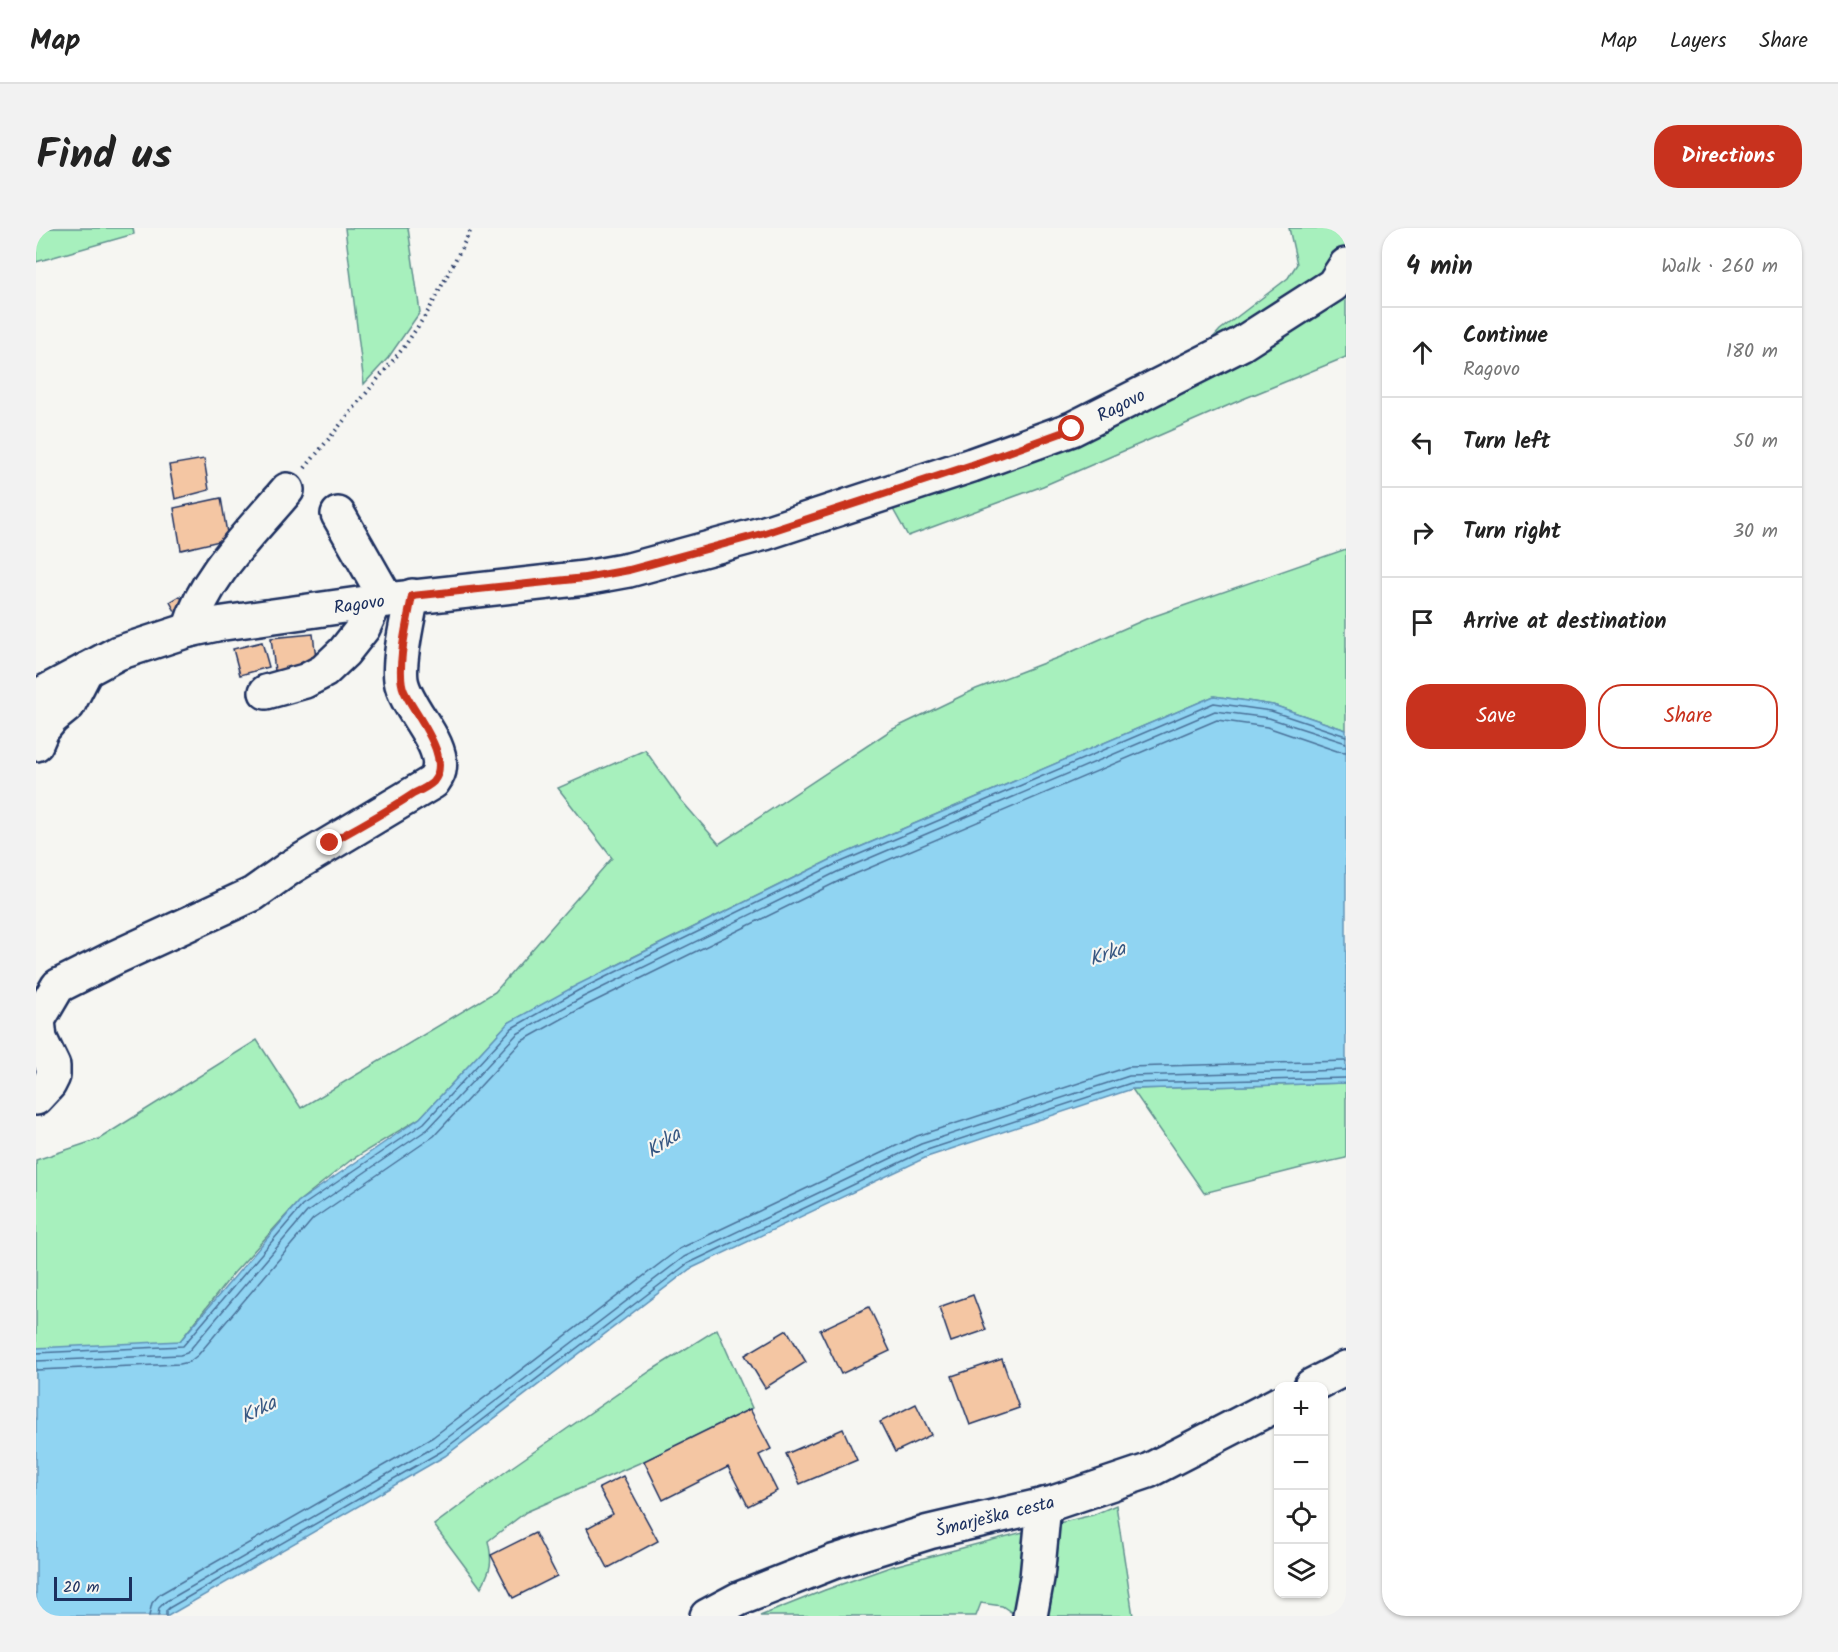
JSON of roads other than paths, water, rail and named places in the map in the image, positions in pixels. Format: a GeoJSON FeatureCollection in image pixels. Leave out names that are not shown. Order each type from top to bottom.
{"type":"FeatureCollection","features":[{"type":"Feature","properties":{"kind":"street","name":"Ragovo"},"geometry":{"type":"LineString","coordinates":[[36,697],[118,654],[189,630],[391,599],[585,578],[629,570],[765,533],[972,465],[1072,429],[1241,344],[1333,285],[1346,266]]}},
{"type":"Feature","properties":{"kind":"street"},"geometry":{"type":"LineString","coordinates":[[189,630],[195,610],[216,574],[287,490]]}},
{"type":"Feature","properties":{"kind":"street"},"geometry":{"type":"LineString","coordinates":[[36,1098],[50,1084],[53,1076],[53,1066],[40,1039],[38,1020],[58,986],[253,894],[291,867],[433,782],[439,770],[434,743],[404,690],[401,679],[406,629],[391,599],[338,514]]}},
{"type":"Feature","properties":{"kind":"street"},"geometry":{"type":"LineString","coordinates":[[266,692],[305,681],[324,671],[345,652],[363,628],[391,599]]}},
{"type":"Feature","properties":{"kind":"street"},"geometry":{"type":"LineString","coordinates":[[36,744],[42,730],[52,718],[69,705],[86,670]]}},
{"type":"Feature","properties":{"kind":"street"},"geometry":{"type":"LineString","coordinates":[[1319,1382],[1346,1368]]}},
{"type":"Feature","properties":{"kind":"street","name":"Šmarješka cesta"},"geometry":{"type":"LineString","coordinates":[[707,1616],[739,1599],[832,1562],[929,1532],[1044,1505],[1148,1471],[1274,1406]]}},
{"type":"Feature","properties":{"kind":"street"},"geometry":{"type":"LineString","coordinates":[[1030,1616],[1037,1578],[1044,1505]]}},
{"type":"Feature","properties":{"kind":"water","name":"Krka"},"geometry":{"type":"Polygon","coordinates":[[[1214,696],[1273,705],[1346,730],[1346,1083],[1132,1089],[927,1157],[690,1269],[445,1456],[168,1616],[36,1616],[36,1348],[180,1341],[298,1202],[420,1118],[508,1023],[577,985],[832,859],[1214,696]]]}}]}
